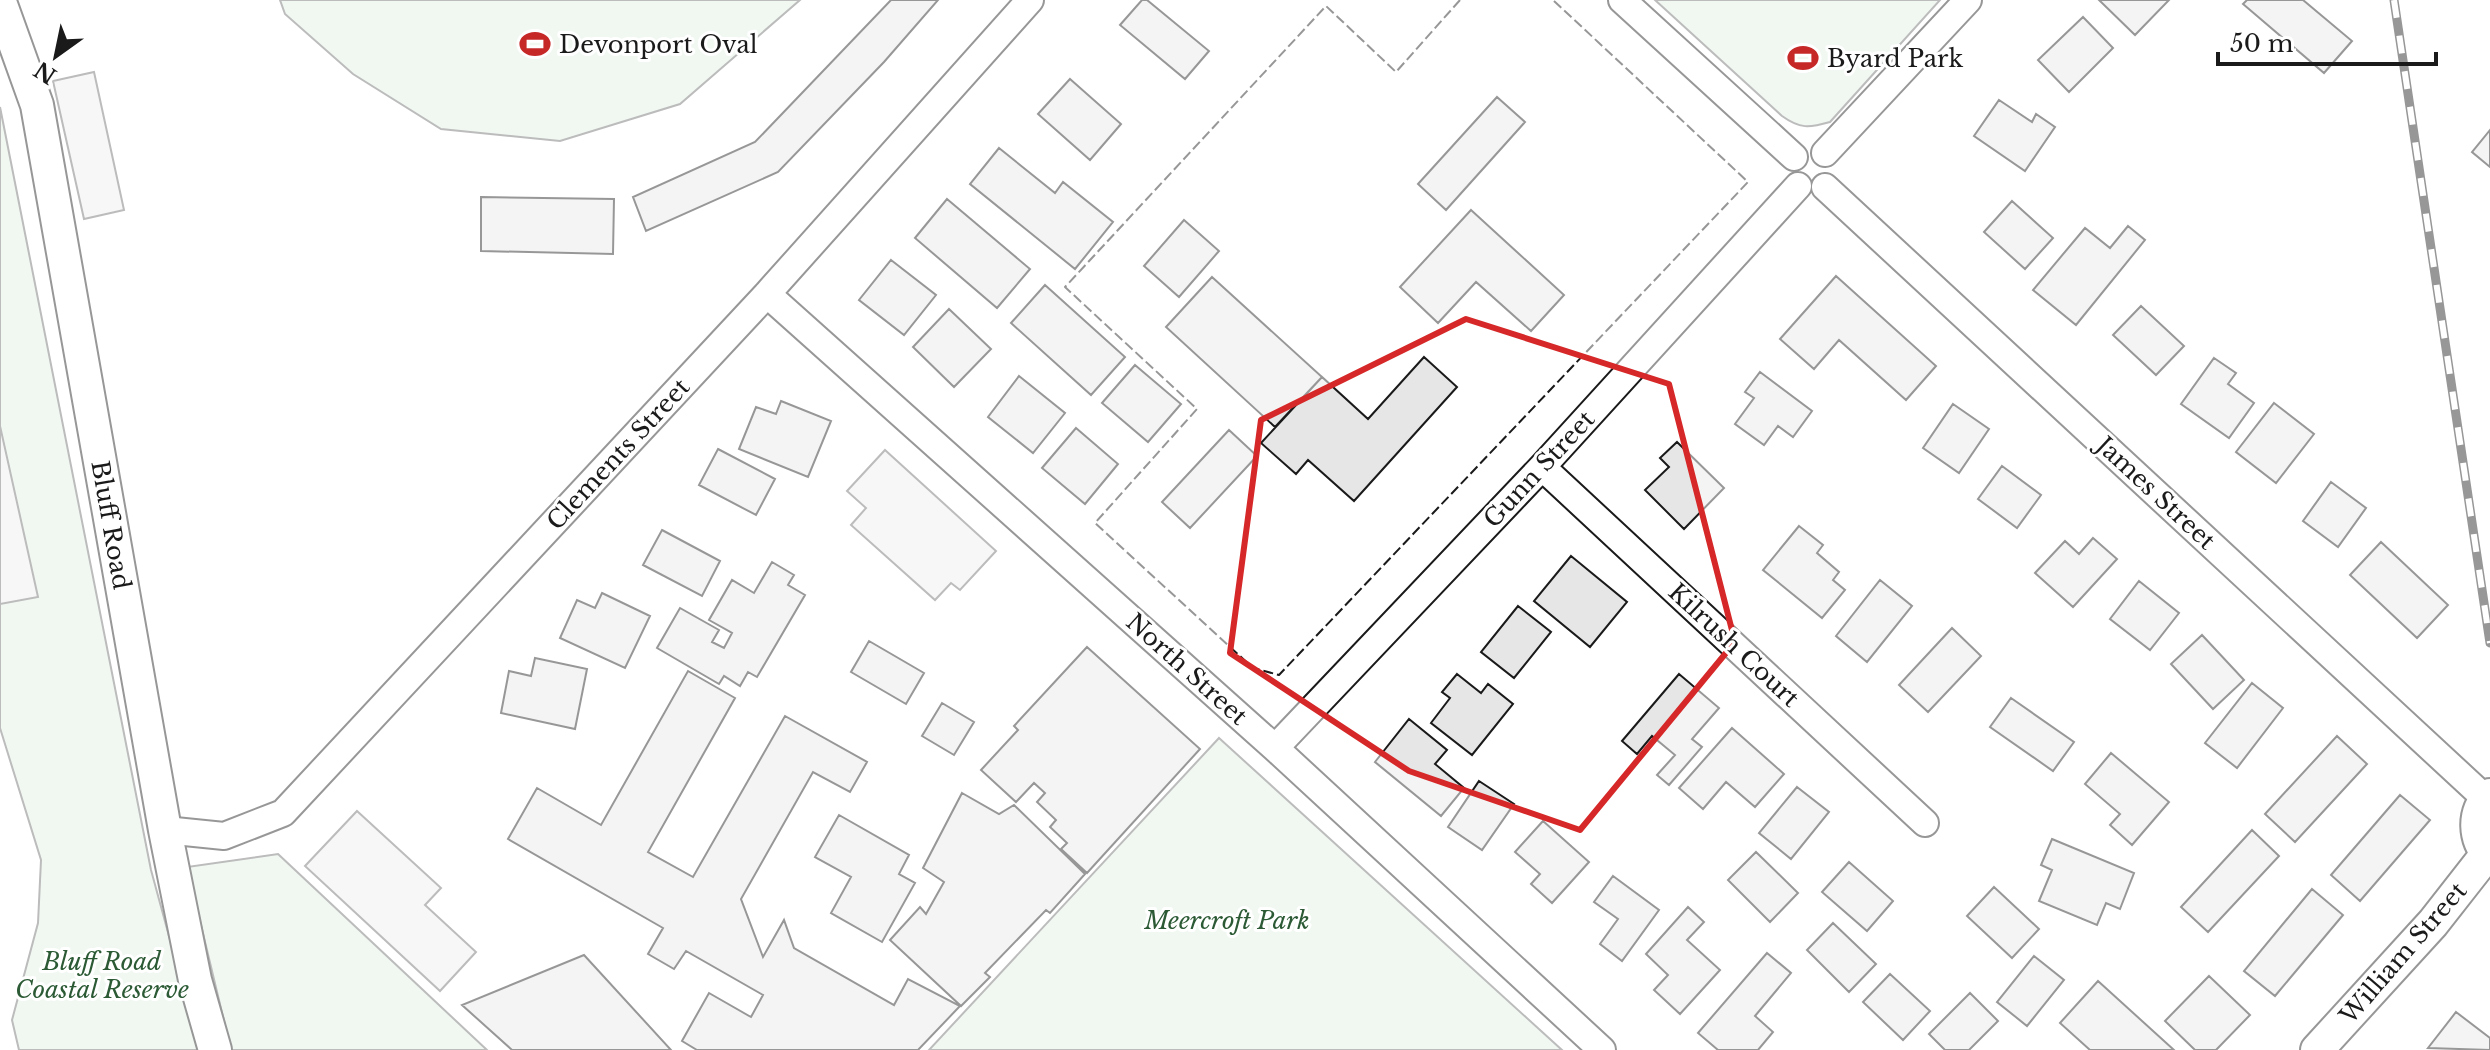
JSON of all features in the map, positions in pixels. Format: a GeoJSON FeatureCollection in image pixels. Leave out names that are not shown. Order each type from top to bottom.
{"type":"FeatureCollection","features":[{"type":"Feature","properties":{"kind":"street","name":"Clements Street"},"geometry":{"type":"LineString","coordinates":[[165,830],[224,836],[283,813],[767,294],[1030,0]]}},
{"type":"Feature","properties":{"kind":"street"},"geometry":{"type":"LineString","coordinates":[[1622,0],[1794,157]]}},
{"type":"Feature","properties":{"kind":"street"},"geometry":{"type":"LineString","coordinates":[[1825,153],[1968,0]]}},
{"type":"Feature","properties":{"kind":"street","name":"Bluff Road"},"geometry":{"type":"LineString","coordinates":[[0,2],[37,105],[165,830],[195,980],[215,1050]]}},
{"type":"Feature","properties":{"kind":"street"},"geometry":{"type":"LineString","coordinates":[[1806,148],[1825,153],[1833,165],[1833,173],[1825,187],[1811,191],[1798,186],[1790,173],[1794,157],[1806,148]]}},
{"type":"Feature","properties":{"kind":"street","name":"Gunn Street"},"geometry":{"type":"LineString","coordinates":[[1275,748],[1542,467],[1798,186]]}},
{"type":"Feature","properties":{"kind":"street","name":"James Street"},"geometry":{"type":"LineString","coordinates":[[1825,187],[2488,797]]}},
{"type":"Feature","properties":{"kind":"street","name":"North Street"},"geometry":{"type":"LineString","coordinates":[[767,294],[1275,748],[1602,1050]]}},
{"type":"Feature","properties":{"kind":"street","name":"Kilrush Court"},"geometry":{"type":"LineString","coordinates":[[1542,467],[1925,823]]}},
{"type":"Feature","properties":{"kind":"street"},"geometry":{"type":"LineString","coordinates":[[2488,797],[2479,811],[2476,827],[2479,841],[2488,855]]}},
{"type":"Feature","properties":{"kind":"street","name":"William Street"},"geometry":{"type":"LineString","coordinates":[[2317,1050],[2433,923],[2488,855]]}},
{"type":"Feature","properties":{"kind":"highlighted area"},"geometry":{"type":"Polygon","coordinates":[[[1466,319],[1669,384],[1735,642],[1580,830],[1409,771],[1230,653],[1261,420],[1466,319]]]}},
{"type":"Feature","properties":{"kind":"green space","name":"Devonport Oval"},"geometry":{"type":"Polygon","coordinates":[[[280,0],[800,0],[680,104],[560,141],[441,129],[353,74],[285,14],[280,0]]]}},
{"type":"Feature","properties":{"kind":"green space","name":"Byard Park"},"geometry":{"type":"Polygon","coordinates":[[[1655,0],[1940,0],[1830,122],[1810,126],[1794,123],[1782,116],[1655,0]]]}},
{"type":"Feature","properties":{"kind":"green space","name":"Bluff Road Coastal Reserve"},"geometry":{"type":"Polygon","coordinates":[[[0,107],[151,870],[200,1050],[19,1050],[12,1020],[38,923],[41,860],[0,728],[0,107]]]}},
{"type":"Feature","properties":{"kind":"green space","name":"Meercroft Park"},"geometry":{"type":"Polygon","coordinates":[[[1219,738],[1562,1050],[929,1050],[1219,738]]]}},
{"type":"Feature","properties":{"kind":"green space"},"geometry":{"type":"Polygon","coordinates":[[[278,854],[487,1050],[231,1050],[187,867],[278,854]]]}},
{"type":"Feature","properties":{"kind":"shaded area"},"geometry":{"type":"Polygon","coordinates":[[[94,72],[124,210],[84,219],[53,81],[94,72]]]}},
{"type":"Feature","properties":{"kind":"shaded area"},"geometry":{"type":"Polygon","coordinates":[[[0,426],[38,597],[0,604],[0,426]]]}},
{"type":"Feature","properties":{"kind":"shaded area"},"geometry":{"type":"Polygon","coordinates":[[[885,450],[996,551],[960,590],[951,583],[935,600],[851,525],[866,508],[847,491],[885,450]]]}},
{"type":"Feature","properties":{"kind":"shaded area"},"geometry":{"type":"Polygon","coordinates":[[[357,811],[441,888],[425,905],[476,952],[440,991],[305,866],[357,811]]]}},
{"type":"Feature","properties":{"kind":"building"},"geometry":{"type":"Polygon","coordinates":[[[891,0],[938,0],[884,62],[778,172],[646,231],[633,197],[755,142],[891,0]]]}},
{"type":"Feature","properties":{"kind":"building"},"geometry":{"type":"Polygon","coordinates":[[[1142,0],[1147,0],[1209,51],[1185,79],[1120,25],[1142,0]]]}},
{"type":"Feature","properties":{"kind":"building"},"geometry":{"type":"Polygon","coordinates":[[[2099,0],[2169,0],[2135,35],[2099,0]]]}},
{"type":"Feature","properties":{"kind":"building"},"geometry":{"type":"Polygon","coordinates":[[[2247,0],[2303,0],[2352,41],[2324,73],[2243,4],[2247,0]]]}},
{"type":"Feature","properties":{"kind":"building"},"geometry":{"type":"Polygon","coordinates":[[[2083,17],[2113,48],[2069,92],[2038,60],[2083,17]]]}},
{"type":"Feature","properties":{"kind":"building"},"geometry":{"type":"Polygon","coordinates":[[[1070,79],[1121,124],[1090,160],[1038,114],[1070,79]]]}},
{"type":"Feature","properties":{"kind":"building"},"geometry":{"type":"Polygon","coordinates":[[[1497,97],[1525,122],[1446,210],[1418,184],[1497,97]]]}},
{"type":"Feature","properties":{"kind":"building"},"geometry":{"type":"Polygon","coordinates":[[[1999,100],[2032,122],[2036,114],[2055,127],[2025,171],[1974,136],[1999,100]]]}},
{"type":"Feature","properties":{"kind":"building"},"geometry":{"type":"Polygon","coordinates":[[[2490,130],[2490,167],[2472,152],[2490,130]]]}},
{"type":"Feature","properties":{"kind":"building"},"geometry":{"type":"Polygon","coordinates":[[[999,148],[1055,193],[1063,182],[1113,222],[1075,269],[970,184],[999,148]]]}},
{"type":"Feature","properties":{"kind":"building"},"geometry":{"type":"Polygon","coordinates":[[[481,197],[614,199],[613,254],[481,251],[481,197]]]}},
{"type":"Feature","properties":{"kind":"building"},"geometry":{"type":"Polygon","coordinates":[[[947,199],[1030,269],[997,308],[915,238],[947,199]]]}},
{"type":"Feature","properties":{"kind":"building"},"geometry":{"type":"Polygon","coordinates":[[[2012,201],[2053,238],[2025,269],[1984,232],[2012,201]]]}},
{"type":"Feature","properties":{"kind":"building"},"geometry":{"type":"Polygon","coordinates":[[[1471,210],[1564,295],[1531,331],[1476,282],[1438,323],[1400,287],[1471,210]]]}},
{"type":"Feature","properties":{"kind":"building"},"geometry":{"type":"Polygon","coordinates":[[[1184,220],[1219,251],[1179,297],[1144,266],[1184,220]]]}},
{"type":"Feature","properties":{"kind":"building"},"geometry":{"type":"Polygon","coordinates":[[[2128,226],[2145,240],[2076,325],[2033,290],[2085,228],[2110,248],[2128,226]]]}},
{"type":"Feature","properties":{"kind":"building"},"geometry":{"type":"Polygon","coordinates":[[[891,260],[936,295],[904,335],[859,300],[891,260]]]}},
{"type":"Feature","properties":{"kind":"building"},"geometry":{"type":"Polygon","coordinates":[[[1836,276],[1936,366],[1906,400],[1839,340],[1814,369],[1780,339],[1836,276]]]}},
{"type":"Feature","properties":{"kind":"building"},"geometry":{"type":"Polygon","coordinates":[[[1212,277],[1322,377],[1275,427],[1166,327],[1212,277]]]}},
{"type":"Feature","properties":{"kind":"building"},"geometry":{"type":"Polygon","coordinates":[[[1045,285],[1125,357],[1091,395],[1011,323],[1045,285]]]}},
{"type":"Feature","properties":{"kind":"building"},"geometry":{"type":"Polygon","coordinates":[[[2141,306],[2184,346],[2156,375],[2113,335],[2141,306]]]}},
{"type":"Feature","properties":{"kind":"building"},"geometry":{"type":"Polygon","coordinates":[[[949,309],[991,349],[954,387],[913,347],[949,309]]]}},
{"type":"Feature","properties":{"kind":"building"},"geometry":{"type":"Polygon","coordinates":[[[1424,357],[1457,387],[1354,501],[1308,460],[1296,474],[1261,443],[1322,377],[1368,419],[1424,357]]]}},
{"type":"Feature","properties":{"kind":"building"},"geometry":{"type":"Polygon","coordinates":[[[2214,358],[2236,373],[2228,384],[2254,403],[2229,438],[2181,404],[2214,358]]]}},
{"type":"Feature","properties":{"kind":"building"},"geometry":{"type":"Polygon","coordinates":[[[1135,365],[1181,404],[1148,442],[1102,403],[1135,365]]]}},
{"type":"Feature","properties":{"kind":"building"},"geometry":{"type":"Polygon","coordinates":[[[1760,372],[1812,411],[1793,437],[1778,426],[1764,445],[1735,424],[1754,398],[1745,392],[1760,372]]]}},
{"type":"Feature","properties":{"kind":"building"},"geometry":{"type":"Polygon","coordinates":[[[1019,376],[1065,413],[1033,453],[988,417],[1019,376]]]}},
{"type":"Feature","properties":{"kind":"building"},"geometry":{"type":"Polygon","coordinates":[[[781,401],[831,421],[808,477],[739,449],[756,407],[776,414],[781,401]]]}},
{"type":"Feature","properties":{"kind":"building"},"geometry":{"type":"Polygon","coordinates":[[[2274,403],[2314,434],[2276,483],[2236,452],[2274,403]]]}},
{"type":"Feature","properties":{"kind":"building"},"geometry":{"type":"Polygon","coordinates":[[[1953,404],[1989,429],[1959,473],[1923,448],[1953,404]]]}},
{"type":"Feature","properties":{"kind":"building"},"geometry":{"type":"Polygon","coordinates":[[[1076,428],[1118,464],[1085,504],[1042,468],[1076,428]]]}},
{"type":"Feature","properties":{"kind":"building"},"geometry":{"type":"Polygon","coordinates":[[[1229,430],[1257,456],[1190,528],[1162,502],[1229,430]]]}},
{"type":"Feature","properties":{"kind":"building"},"geometry":{"type":"Polygon","coordinates":[[[1677,442],[1724,488],[1684,529],[1645,490],[1669,467],[1660,458],[1677,442]]]}},
{"type":"Feature","properties":{"kind":"building"},"geometry":{"type":"Polygon","coordinates":[[[718,449],[775,479],[756,515],[699,485],[718,449]]]}},
{"type":"Feature","properties":{"kind":"building"},"geometry":{"type":"Polygon","coordinates":[[[2002,466],[2041,495],[2017,528],[1978,499],[2002,466]]]}},
{"type":"Feature","properties":{"kind":"building"},"geometry":{"type":"Polygon","coordinates":[[[2331,482],[2366,508],[2338,547],[2303,521],[2331,482]]]}},
{"type":"Feature","properties":{"kind":"building"},"geometry":{"type":"Polygon","coordinates":[[[1799,526],[1823,545],[1817,553],[1839,572],[1833,580],[1845,590],[1822,618],[1763,570],[1799,526]]]}},
{"type":"Feature","properties":{"kind":"building"},"geometry":{"type":"Polygon","coordinates":[[[662,530],[720,561],[702,596],[643,565],[662,530]]]}},
{"type":"Feature","properties":{"kind":"building"},"geometry":{"type":"Polygon","coordinates":[[[2093,538],[2117,559],[2073,607],[2035,573],[2065,541],[2079,554],[2093,538]]]}},
{"type":"Feature","properties":{"kind":"building"},"geometry":{"type":"Polygon","coordinates":[[[2381,542],[2448,605],[2417,638],[2350,575],[2381,542]]]}},
{"type":"Feature","properties":{"kind":"building"},"geometry":{"type":"Polygon","coordinates":[[[1571,556],[1627,602],[1590,647],[1534,601],[1571,556]]]}},
{"type":"Feature","properties":{"kind":"building"},"geometry":{"type":"Polygon","coordinates":[[[772,562],[794,575],[788,585],[805,595],[757,677],[748,672],[740,686],[724,676],[719,684],[657,648],[680,608],[719,630],[712,642],[724,648],[732,633],[709,620],[732,580],[754,593],[772,562]]]}},
{"type":"Feature","properties":{"kind":"building"},"geometry":{"type":"Polygon","coordinates":[[[1880,580],[1912,606],[1867,662],[1836,636],[1880,580]]]}},
{"type":"Feature","properties":{"kind":"building"},"geometry":{"type":"Polygon","coordinates":[[[2139,581],[2179,613],[2150,650],[2110,619],[2139,581]]]}},
{"type":"Feature","properties":{"kind":"building"},"geometry":{"type":"Polygon","coordinates":[[[602,593],[650,616],[625,668],[560,638],[577,600],[595,608],[602,593]]]}},
{"type":"Feature","properties":{"kind":"building"},"geometry":{"type":"Polygon","coordinates":[[[1518,606],[1551,632],[1514,678],[1481,652],[1518,606]]]}},
{"type":"Feature","properties":{"kind":"building"},"geometry":{"type":"Polygon","coordinates":[[[1952,628],[1981,656],[1928,712],[1899,685],[1952,628]]]}},
{"type":"Feature","properties":{"kind":"building"},"geometry":{"type":"Polygon","coordinates":[[[2202,635],[2244,680],[2213,709],[2171,664],[2202,635]]]}},
{"type":"Feature","properties":{"kind":"building"},"geometry":{"type":"Polygon","coordinates":[[[869,641],[924,673],[906,704],[851,672],[869,641]]]}},
{"type":"Feature","properties":{"kind":"building"},"geometry":{"type":"Polygon","coordinates":[[[1087,647],[1200,749],[1087,873],[1061,849],[1067,843],[1050,827],[1056,820],[1037,802],[1045,793],[1034,783],[1016,802],[981,770],[1018,730],[1014,726],[1087,647]]]}},
{"type":"Feature","properties":{"kind":"building"},"geometry":{"type":"Polygon","coordinates":[[[535,658],[587,669],[575,729],[501,713],[509,671],[531,676],[535,658]]]}},
{"type":"Feature","properties":{"kind":"building"},"geometry":{"type":"Polygon","coordinates":[[[688,671],[735,698],[648,852],[693,877],[785,716],[867,762],[850,792],[813,772],[741,899],[763,957],[784,920],[794,948],[894,1005],[908,979],[960,1006],[918,1050],[697,1050],[682,1041],[709,993],[751,1017],[763,995],[686,951],[674,969],[648,954],[663,928],[508,839],[537,788],[601,825],[688,671]]]}},
{"type":"Feature","properties":{"kind":"building"},"geometry":{"type":"Polygon","coordinates":[[[1457,674],[1481,693],[1488,684],[1513,704],[1472,755],[1431,723],[1450,698],[1442,692],[1457,674]]]}},
{"type":"Feature","properties":{"kind":"building"},"geometry":{"type":"Polygon","coordinates":[[[1679,674],[1719,708],[1692,739],[1702,747],[1669,785],[1657,775],[1675,755],[1652,736],[1637,754],[1622,741],[1679,674]]]}},
{"type":"Feature","properties":{"kind":"building"},"geometry":{"type":"Polygon","coordinates":[[[2252,683],[2283,708],[2237,768],[2205,743],[2252,683]]]}},
{"type":"Feature","properties":{"kind":"building"},"geometry":{"type":"Polygon","coordinates":[[[2011,698],[2074,742],[2053,771],[1990,727],[2011,698]]]}},
{"type":"Feature","properties":{"kind":"building"},"geometry":{"type":"Polygon","coordinates":[[[942,703],[974,722],[954,755],[922,736],[942,703]]]}},
{"type":"Feature","properties":{"kind":"building"},"geometry":{"type":"Polygon","coordinates":[[[1409,719],[1447,750],[1435,764],[1464,788],[1441,816],[1375,762],[1409,719]]]}},
{"type":"Feature","properties":{"kind":"building"},"geometry":{"type":"Polygon","coordinates":[[[1732,728],[1784,774],[1755,807],[1726,782],[1703,809],[1679,788],[1732,728]]]}},
{"type":"Feature","properties":{"kind":"building"},"geometry":{"type":"Polygon","coordinates":[[[2337,736],[2367,764],[2295,842],[2265,814],[2337,736]]]}},
{"type":"Feature","properties":{"kind":"building"},"geometry":{"type":"Polygon","coordinates":[[[2111,753],[2169,802],[2132,845],[2110,825],[2120,814],[2085,784],[2111,753]]]}},
{"type":"Feature","properties":{"kind":"building"},"geometry":{"type":"Polygon","coordinates":[[[1479,781],[1514,804],[1482,850],[1448,827],[1479,781]]]}},
{"type":"Feature","properties":{"kind":"building"},"geometry":{"type":"Polygon","coordinates":[[[1797,787],[1829,812],[1791,859],[1759,833],[1797,787]]]}},
{"type":"Feature","properties":{"kind":"building"},"geometry":{"type":"Polygon","coordinates":[[[962,793],[999,814],[1014,805],[1085,874],[1050,913],[1046,910],[985,973],[990,977],[961,1006],[890,940],[920,907],[926,914],[944,882],[923,868],[962,793]]]}},
{"type":"Feature","properties":{"kind":"building"},"geometry":{"type":"Polygon","coordinates":[[[2400,795],[2430,820],[2360,901],[2331,875],[2400,795]]]}},
{"type":"Feature","properties":{"kind":"building"},"geometry":{"type":"Polygon","coordinates":[[[839,815],[909,855],[899,874],[915,883],[882,942],[831,913],[851,877],[815,857],[839,815]]]}},
{"type":"Feature","properties":{"kind":"building"},"geometry":{"type":"Polygon","coordinates":[[[1543,821],[1589,862],[1552,903],[1531,884],[1540,874],[1515,852],[1543,821]]]}},
{"type":"Feature","properties":{"kind":"building"},"geometry":{"type":"Polygon","coordinates":[[[2252,830],[2279,856],[2208,932],[2181,907],[2252,830]]]}},
{"type":"Feature","properties":{"kind":"building"},"geometry":{"type":"Polygon","coordinates":[[[2052,839],[2134,873],[2120,909],[2106,903],[2097,925],[2039,901],[2052,870],[2041,865],[2052,839]]]}},
{"type":"Feature","properties":{"kind":"building"},"geometry":{"type":"Polygon","coordinates":[[[1756,852],[1798,893],[1770,922],[1728,880],[1756,852]]]}},
{"type":"Feature","properties":{"kind":"building"},"geometry":{"type":"Polygon","coordinates":[[[1849,862],[1893,901],[1867,931],[1822,892],[1849,862]]]}},
{"type":"Feature","properties":{"kind":"building"},"geometry":{"type":"Polygon","coordinates":[[[1613,876],[1659,910],[1622,961],[1600,944],[1618,919],[1594,902],[1613,876]]]}},
{"type":"Feature","properties":{"kind":"building"},"geometry":{"type":"Polygon","coordinates":[[[1994,887],[2039,929],[2012,958],[1967,916],[1994,887]]]}},
{"type":"Feature","properties":{"kind":"building"},"geometry":{"type":"Polygon","coordinates":[[[2312,889],[2343,915],[2275,996],[2244,971],[2312,889]]]}},
{"type":"Feature","properties":{"kind":"building"},"geometry":{"type":"Polygon","coordinates":[[[1688,907],[1704,922],[1687,940],[1720,970],[1680,1014],[1654,990],[1668,975],[1646,954],[1688,907]]]}},
{"type":"Feature","properties":{"kind":"building"},"geometry":{"type":"Polygon","coordinates":[[[1833,923],[1876,964],[1849,992],[1807,950],[1833,923]]]}},
{"type":"Feature","properties":{"kind":"building"},"geometry":{"type":"Polygon","coordinates":[[[1767,953],[1791,973],[1755,1016],[1773,1032],[1758,1050],[1718,1050],[1698,1033],[1767,953]]]}},
{"type":"Feature","properties":{"kind":"building"},"geometry":{"type":"Polygon","coordinates":[[[584,955],[671,1050],[512,1050],[462,1005],[584,955]]]}},
{"type":"Feature","properties":{"kind":"building"},"geometry":{"type":"Polygon","coordinates":[[[2034,956],[2064,980],[2027,1026],[1997,1002],[2034,956]]]}},
{"type":"Feature","properties":{"kind":"building"},"geometry":{"type":"Polygon","coordinates":[[[1890,974],[1930,1011],[1903,1040],[1863,1002],[1890,974]]]}},
{"type":"Feature","properties":{"kind":"building"},"geometry":{"type":"Polygon","coordinates":[[[2209,976],[2250,1015],[2216,1050],[2195,1050],[2165,1021],[2209,976]]]}},
{"type":"Feature","properties":{"kind":"building"},"geometry":{"type":"Polygon","coordinates":[[[2098,981],[2174,1050],[2090,1050],[2060,1023],[2098,981]]]}},
{"type":"Feature","properties":{"kind":"building"},"geometry":{"type":"Polygon","coordinates":[[[1970,993],[1998,1021],[1969,1050],[1945,1050],[1929,1034],[1970,993]]]}},
{"type":"Feature","properties":{"kind":"building"},"geometry":{"type":"Polygon","coordinates":[[[2456,1012],[2490,1038],[2490,1050],[2428,1048],[2456,1012]]]}},
{"type":"Feature","properties":{"kind":"railway"},"geometry":{"type":"LineString","coordinates":[[2394,0],[2490,643]]}},
{"type":"Feature","properties":{"kind":"fence"},"geometry":{"type":"LineString","coordinates":[[1460,0],[1396,72],[1326,6],[1065,287],[1197,409],[1095,523],[1253,668],[1279,675],[1748,182],[1553,0]]}},
{"type":"Feature","properties":{"kind":"place","name":"Devonport Oval"},"geometry":{"type":"Point","coordinates":[535,44]}},
{"type":"Feature","properties":{"kind":"place","name":"Byard Park"},"geometry":{"type":"Point","coordinates":[1803,58]}}]}
